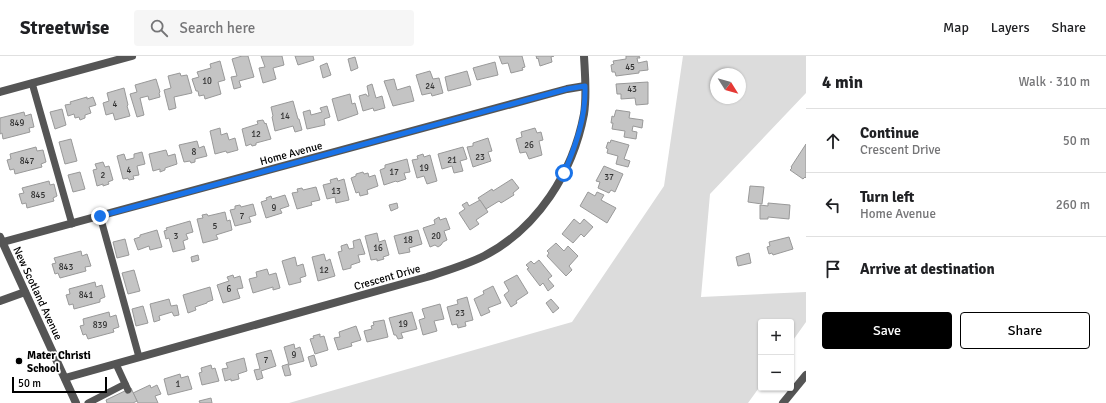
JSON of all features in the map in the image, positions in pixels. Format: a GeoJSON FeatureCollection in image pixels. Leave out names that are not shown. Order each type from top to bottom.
{"type":"FeatureCollection","features":[{"type":"Feature","properties":{"kind":"street"},"geometry":{"type":"LineString","coordinates":[[0,92],[132,56]]}},
{"type":"Feature","properties":{"kind":"street","name":"Crescent Drive"},"geometry":{"type":"LineString","coordinates":[[65,378],[427,277],[467,264],[499,248],[533,218],[550,197],[569,162],[578,138],[584,113],[584,56]]}},
{"type":"Feature","properties":{"kind":"street","name":"Home Avenue"},"geometry":{"type":"LineString","coordinates":[[1,240],[72,224],[567,89],[585,86]]}},
{"type":"Feature","properties":{"kind":"street","name":"New Scotland Avenue"},"geometry":{"type":"LineString","coordinates":[[1,240],[76,403]]}},
{"type":"Feature","properties":{"kind":"street"},"geometry":{"type":"LineString","coordinates":[[0,301],[25,292]]}},
{"type":"Feature","properties":{"kind":"street"},"geometry":{"type":"LineString","coordinates":[[783,403],[806,375]]}},
{"type":"Feature","properties":{"kind":"lane"},"geometry":{"type":"LineString","coordinates":[[32,83],[72,224]]}},
{"type":"Feature","properties":{"kind":"lane"},"geometry":{"type":"LineString","coordinates":[[100,216],[139,357]]}},
{"type":"Feature","properties":{"kind":"lane"},"geometry":{"type":"LineString","coordinates":[[88,403],[102,400],[127,387],[116,364]]}},
{"type":"Feature","properties":{"kind":"shaded area"},"geometry":{"type":"Polygon","coordinates":[[[683,56],[806,56],[806,93],[710,194],[701,297],[806,292],[806,322],[794,339],[794,319],[758,319],[758,389],[748,403],[289,403],[572,322],[664,186],[683,56]]]}},
{"type":"Feature","properties":{"kind":"building"},"geometry":{"type":"Polygon","coordinates":[[[248,56],[254,77],[239,81],[241,87],[234,89],[231,77],[237,76],[232,59],[248,56]]]}},
{"type":"Feature","properties":{"kind":"building"},"geometry":{"type":"Polygon","coordinates":[[[261,56],[282,56],[284,65],[273,68],[276,79],[263,83],[259,68],[265,67],[261,56]]]}},
{"type":"Feature","properties":{"kind":"building"},"geometry":{"type":"Polygon","coordinates":[[[295,56],[313,56],[314,60],[298,65],[295,56]]]}},
{"type":"Feature","properties":{"kind":"building"},"geometry":{"type":"Polygon","coordinates":[[[499,56],[522,56],[525,67],[522,68],[523,70],[511,73],[508,63],[502,64],[499,56]]]}},
{"type":"Feature","properties":{"kind":"building"},"geometry":{"type":"Polygon","coordinates":[[[536,56],[554,56],[551,57],[552,62],[540,66],[536,56]]]}},
{"type":"Feature","properties":{"kind":"building"},"geometry":{"type":"Polygon","coordinates":[[[626,56],[639,56],[640,58],[637,58],[638,63],[647,61],[648,70],[639,71],[639,73],[616,76],[615,72],[612,72],[611,65],[614,64],[613,61],[626,59],[626,56]]]}},
{"type":"Feature","properties":{"kind":"building"},"geometry":{"type":"Polygon","coordinates":[[[355,57],[358,68],[351,71],[348,59],[355,57]]]}},
{"type":"Feature","properties":{"kind":"building"},"geometry":{"type":"Polygon","coordinates":[[[220,61],[225,80],[218,82],[221,94],[205,99],[204,95],[199,96],[192,79],[199,77],[197,72],[211,68],[210,64],[220,61]]]}},
{"type":"Feature","properties":{"kind":"building"},"geometry":{"type":"Polygon","coordinates":[[[495,62],[498,75],[477,80],[473,68],[495,62]]]}},
{"type":"Feature","properties":{"kind":"building"},"geometry":{"type":"Polygon","coordinates":[[[327,63],[331,75],[323,78],[320,66],[327,63]]]}},
{"type":"Feature","properties":{"kind":"building"},"geometry":{"type":"Polygon","coordinates":[[[430,71],[433,79],[439,78],[443,93],[432,96],[431,93],[422,95],[416,75],[430,71]]]}},
{"type":"Feature","properties":{"kind":"building"},"geometry":{"type":"Polygon","coordinates":[[[467,71],[471,85],[448,91],[445,77],[467,71]]]}},
{"type":"Feature","properties":{"kind":"building"},"geometry":{"type":"Polygon","coordinates":[[[180,73],[181,76],[187,75],[192,93],[174,97],[176,108],[169,110],[164,90],[171,88],[168,76],[180,73]]]}},
{"type":"Feature","properties":{"kind":"building"},"geometry":{"type":"Polygon","coordinates":[[[156,79],[160,97],[149,100],[148,96],[140,98],[144,115],[137,117],[130,94],[137,92],[135,85],[156,79]]]}},
{"type":"Feature","properties":{"kind":"building"},"geometry":{"type":"Polygon","coordinates":[[[394,79],[397,90],[410,86],[414,101],[393,106],[384,81],[394,79]]]}},
{"type":"Feature","properties":{"kind":"building"},"geometry":{"type":"Polygon","coordinates":[[[648,82],[648,104],[636,105],[635,98],[621,99],[621,94],[617,94],[616,84],[648,82]]]}},
{"type":"Feature","properties":{"kind":"building"},"geometry":{"type":"Polygon","coordinates":[[[372,84],[376,98],[382,96],[385,108],[374,111],[373,108],[363,111],[359,96],[366,94],[369,96],[367,86],[372,84]]]}},
{"type":"Feature","properties":{"kind":"building"},"geometry":{"type":"Polygon","coordinates":[[[124,88],[130,116],[115,120],[113,113],[106,115],[103,103],[109,101],[107,93],[124,88]]]}},
{"type":"Feature","properties":{"kind":"building"},"geometry":{"type":"Polygon","coordinates":[[[350,94],[352,104],[355,103],[358,114],[338,121],[332,99],[350,94]]]}},
{"type":"Feature","properties":{"kind":"building"},"geometry":{"type":"Polygon","coordinates":[[[87,97],[87,99],[93,97],[96,105],[89,107],[91,113],[85,115],[85,118],[80,120],[79,117],[75,118],[74,114],[68,116],[65,105],[87,97]]]}},
{"type":"Feature","properties":{"kind":"building"},"geometry":{"type":"Polygon","coordinates":[[[293,101],[302,130],[295,132],[293,126],[275,131],[271,107],[293,101]]]}},
{"type":"Feature","properties":{"kind":"building"},"geometry":{"type":"Polygon","coordinates":[[[327,106],[330,117],[324,119],[325,125],[307,129],[303,112],[310,110],[311,115],[322,112],[320,108],[327,106]]]}},
{"type":"Feature","properties":{"kind":"building"},"geometry":{"type":"Polygon","coordinates":[[[62,109],[66,125],[55,129],[50,112],[62,109]]]}},
{"type":"Feature","properties":{"kind":"building"},"geometry":{"type":"Polygon","coordinates":[[[616,110],[630,112],[629,118],[643,120],[642,128],[633,126],[632,131],[637,132],[636,139],[624,137],[625,131],[612,129],[612,116],[614,117],[616,110]]]}},
{"type":"Feature","properties":{"kind":"building"},"geometry":{"type":"Polygon","coordinates":[[[24,112],[25,116],[31,114],[34,127],[29,128],[30,132],[3,139],[2,133],[0,134],[0,118],[24,112]]]}},
{"type":"Feature","properties":{"kind":"building"},"geometry":{"type":"Polygon","coordinates":[[[263,120],[265,124],[266,123],[271,139],[256,143],[256,145],[252,146],[251,144],[246,146],[242,129],[258,124],[257,121],[263,120]]]}},
{"type":"Feature","properties":{"kind":"building"},"geometry":{"type":"Polygon","coordinates":[[[220,128],[221,135],[227,133],[229,140],[235,138],[238,150],[215,154],[210,131],[220,128]]]}},
{"type":"Feature","properties":{"kind":"building"},"geometry":{"type":"Polygon","coordinates":[[[535,128],[537,133],[541,132],[543,140],[539,141],[542,155],[529,159],[526,152],[520,153],[516,139],[522,137],[521,132],[535,128]]]}},
{"type":"Feature","properties":{"kind":"building"},"geometry":{"type":"Polygon","coordinates":[[[488,138],[492,151],[488,152],[491,161],[473,167],[467,147],[473,146],[473,143],[488,138]]]}},
{"type":"Feature","properties":{"kind":"building"},"geometry":{"type":"Polygon","coordinates":[[[71,139],[77,161],[65,164],[59,142],[71,139]]]}},
{"type":"Feature","properties":{"kind":"building"},"geometry":{"type":"Polygon","coordinates":[[[611,140],[629,145],[624,159],[630,161],[628,167],[616,164],[618,156],[607,153],[608,149],[606,148],[608,142],[610,143],[611,140]]]}},
{"type":"Feature","properties":{"kind":"building"},"geometry":{"type":"Polygon","coordinates":[[[197,141],[199,148],[204,146],[207,156],[195,159],[195,162],[184,162],[179,145],[197,141]]]}},
{"type":"Feature","properties":{"kind":"building"},"geometry":{"type":"Polygon","coordinates":[[[806,144],[806,178],[805,177],[803,179],[790,170],[806,144]]]}},
{"type":"Feature","properties":{"kind":"building"},"geometry":{"type":"Polygon","coordinates":[[[36,147],[37,151],[43,150],[46,162],[41,164],[42,167],[15,174],[14,169],[10,170],[7,160],[11,159],[10,154],[36,147]]]}},
{"type":"Feature","properties":{"kind":"building"},"geometry":{"type":"Polygon","coordinates":[[[463,147],[467,159],[460,161],[463,171],[454,173],[452,166],[442,169],[438,154],[463,147]]]}},
{"type":"Feature","properties":{"kind":"building"},"geometry":{"type":"Polygon","coordinates":[[[166,150],[168,156],[175,154],[177,164],[165,168],[165,170],[160,172],[160,169],[153,171],[149,154],[166,150]]]}},
{"type":"Feature","properties":{"kind":"building"},"geometry":{"type":"Polygon","coordinates":[[[142,152],[145,164],[137,166],[139,175],[133,176],[134,179],[123,179],[117,156],[124,154],[126,160],[134,158],[134,154],[142,152]]]}},
{"type":"Feature","properties":{"kind":"building"},"geometry":{"type":"Polygon","coordinates":[[[423,154],[424,157],[430,155],[437,181],[427,184],[424,176],[417,178],[412,160],[418,159],[417,156],[423,154]]]}},
{"type":"Feature","properties":{"kind":"building"},"geometry":{"type":"Polygon","coordinates":[[[407,159],[410,172],[404,173],[406,179],[384,185],[380,170],[385,168],[385,165],[407,159]]]}},
{"type":"Feature","properties":{"kind":"building"},"geometry":{"type":"Polygon","coordinates":[[[103,162],[105,167],[109,166],[113,180],[108,182],[109,184],[97,186],[93,170],[97,169],[95,164],[103,162]]]}},
{"type":"Feature","properties":{"kind":"building"},"geometry":{"type":"Polygon","coordinates":[[[604,166],[623,174],[615,192],[611,190],[609,193],[598,188],[600,182],[596,181],[604,166]]]}},
{"type":"Feature","properties":{"kind":"building"},"geometry":{"type":"Polygon","coordinates":[[[80,172],[85,189],[73,192],[68,175],[80,172]]]}},
{"type":"Feature","properties":{"kind":"building"},"geometry":{"type":"Polygon","coordinates":[[[363,172],[364,174],[368,173],[369,177],[375,175],[378,186],[367,190],[368,194],[360,196],[359,192],[356,193],[351,178],[356,176],[356,174],[363,172]]]}},
{"type":"Feature","properties":{"kind":"building"},"geometry":{"type":"Polygon","coordinates":[[[337,178],[338,181],[344,179],[349,200],[336,203],[335,197],[327,199],[323,185],[331,183],[330,180],[337,178]]]}},
{"type":"Feature","properties":{"kind":"building"},"geometry":{"type":"Polygon","coordinates":[[[512,179],[519,188],[513,193],[514,195],[501,203],[499,201],[486,209],[478,198],[492,189],[493,191],[512,179]]]}},
{"type":"Feature","properties":{"kind":"building"},"geometry":{"type":"Polygon","coordinates":[[[49,181],[50,185],[54,184],[57,196],[53,198],[54,201],[27,208],[26,203],[22,204],[19,194],[24,193],[22,188],[49,181]]]}},
{"type":"Feature","properties":{"kind":"building"},"geometry":{"type":"Polygon","coordinates":[[[750,186],[764,187],[762,204],[748,202],[750,186]]]}},
{"type":"Feature","properties":{"kind":"building"},"geometry":{"type":"Polygon","coordinates":[[[316,187],[320,200],[311,202],[312,205],[297,209],[292,193],[298,192],[297,189],[302,188],[303,190],[316,187]]]}},
{"type":"Feature","properties":{"kind":"building"},"geometry":{"type":"Polygon","coordinates":[[[588,192],[595,196],[597,192],[604,195],[601,200],[616,208],[607,223],[580,206],[588,192]]]}},
{"type":"Feature","properties":{"kind":"building"},"geometry":{"type":"Polygon","coordinates":[[[285,195],[289,206],[280,209],[282,213],[266,218],[261,202],[267,200],[266,198],[271,196],[272,199],[285,195]]]}},
{"type":"Feature","properties":{"kind":"building"},"geometry":{"type":"Polygon","coordinates":[[[480,200],[488,212],[476,220],[479,224],[470,230],[459,213],[465,209],[462,205],[467,202],[469,206],[480,200]]]}},
{"type":"Feature","properties":{"kind":"building"},"geometry":{"type":"Polygon","coordinates":[[[397,203],[398,208],[391,211],[389,205],[397,203]]]}},
{"type":"Feature","properties":{"kind":"building"},"geometry":{"type":"Polygon","coordinates":[[[768,203],[790,205],[789,219],[768,217],[768,219],[760,219],[760,205],[768,206],[768,203]]]}},
{"type":"Feature","properties":{"kind":"building"},"geometry":{"type":"Polygon","coordinates":[[[253,204],[256,215],[249,217],[251,222],[235,226],[230,210],[235,209],[235,206],[240,205],[241,207],[253,204]]]}},
{"type":"Feature","properties":{"kind":"building"},"geometry":{"type":"Polygon","coordinates":[[[225,212],[227,221],[230,220],[232,230],[216,235],[218,239],[203,243],[197,219],[203,218],[202,215],[207,214],[208,216],[225,212]]]}},
{"type":"Feature","properties":{"kind":"building"},"geometry":{"type":"Polygon","coordinates":[[[439,217],[440,220],[446,218],[450,229],[444,231],[447,240],[438,247],[435,245],[430,247],[423,228],[435,224],[434,220],[439,217]]]}},
{"type":"Feature","properties":{"kind":"building"},"geometry":{"type":"Polygon","coordinates":[[[574,219],[580,224],[584,219],[593,227],[584,237],[581,234],[573,243],[562,234],[574,219]]]}},
{"type":"Feature","properties":{"kind":"building"},"geometry":{"type":"Polygon","coordinates":[[[190,221],[193,232],[186,234],[188,239],[183,241],[185,249],[173,252],[169,238],[166,239],[164,231],[167,230],[166,228],[190,221]]]}},
{"type":"Feature","properties":{"kind":"building"},"geometry":{"type":"Polygon","coordinates":[[[157,230],[162,247],[150,250],[149,246],[138,250],[134,239],[140,237],[140,235],[157,230]]]}},
{"type":"Feature","properties":{"kind":"building"},"geometry":{"type":"Polygon","coordinates":[[[418,230],[422,244],[409,248],[410,252],[399,254],[394,236],[418,230]]]}},
{"type":"Feature","properties":{"kind":"building"},"geometry":{"type":"Polygon","coordinates":[[[377,233],[379,242],[385,240],[389,255],[383,257],[384,259],[377,261],[377,259],[371,260],[365,236],[377,233]]]}},
{"type":"Feature","properties":{"kind":"building"},"geometry":{"type":"Polygon","coordinates":[[[789,237],[793,249],[773,255],[772,253],[769,254],[767,247],[770,246],[769,242],[789,237]]]}},
{"type":"Feature","properties":{"kind":"building"},"geometry":{"type":"Polygon","coordinates":[[[125,239],[129,255],[117,258],[113,242],[125,239]]]}},
{"type":"Feature","properties":{"kind":"building"},"geometry":{"type":"Polygon","coordinates":[[[360,239],[365,254],[358,255],[360,262],[351,265],[351,268],[343,270],[338,252],[342,251],[341,246],[347,244],[349,249],[354,248],[353,241],[360,239]]]}},
{"type":"Feature","properties":{"kind":"building"},"geometry":{"type":"Polygon","coordinates":[[[556,243],[564,251],[568,246],[578,256],[569,266],[572,270],[566,276],[547,256],[549,253],[547,251],[556,243]]]}},
{"type":"Feature","properties":{"kind":"building"},"geometry":{"type":"Polygon","coordinates":[[[81,251],[82,256],[87,254],[91,266],[85,267],[86,271],[60,278],[58,273],[55,274],[52,264],[56,263],[54,258],[81,251]]]}},
{"type":"Feature","properties":{"kind":"building"},"geometry":{"type":"Polygon","coordinates":[[[749,253],[751,263],[738,266],[736,257],[749,253]]]}},
{"type":"Feature","properties":{"kind":"building"},"geometry":{"type":"Polygon","coordinates":[[[324,254],[326,261],[330,259],[335,276],[318,281],[312,257],[324,254]]]}},
{"type":"Feature","properties":{"kind":"building"},"geometry":{"type":"Polygon","coordinates":[[[198,255],[199,260],[192,262],[191,257],[198,255]]]}},
{"type":"Feature","properties":{"kind":"building"},"geometry":{"type":"Polygon","coordinates":[[[295,257],[297,266],[303,264],[306,276],[300,278],[301,282],[289,285],[282,261],[295,257]]]}},
{"type":"Feature","properties":{"kind":"building"},"geometry":{"type":"Polygon","coordinates":[[[539,260],[552,276],[548,279],[554,286],[548,291],[543,283],[540,286],[527,269],[529,268],[526,265],[531,261],[534,264],[539,260]]]}},
{"type":"Feature","properties":{"kind":"building"},"geometry":{"type":"Polygon","coordinates":[[[267,269],[269,275],[276,273],[280,288],[273,290],[273,287],[253,293],[249,279],[257,277],[256,272],[267,269]]]}},
{"type":"Feature","properties":{"kind":"building"},"geometry":{"type":"Polygon","coordinates":[[[134,270],[140,291],[128,294],[122,273],[134,270]]]}},
{"type":"Feature","properties":{"kind":"building"},"geometry":{"type":"Polygon","coordinates":[[[233,275],[234,278],[240,276],[243,288],[237,289],[240,298],[223,303],[217,285],[229,281],[227,277],[233,275]]]}},
{"type":"Feature","properties":{"kind":"building"},"geometry":{"type":"Polygon","coordinates":[[[517,275],[528,293],[516,301],[517,303],[511,307],[504,295],[509,291],[504,282],[517,275]]]}},
{"type":"Feature","properties":{"kind":"building"},"geometry":{"type":"Polygon","coordinates":[[[95,282],[96,287],[102,285],[105,297],[100,299],[100,302],[74,309],[73,304],[69,305],[66,295],[70,294],[69,289],[95,282]]]}},
{"type":"Feature","properties":{"kind":"building"},"geometry":{"type":"Polygon","coordinates":[[[493,286],[501,303],[488,308],[490,312],[481,316],[474,299],[484,294],[483,291],[493,286]]]}},
{"type":"Feature","properties":{"kind":"building"},"geometry":{"type":"Polygon","coordinates":[[[210,287],[213,300],[195,307],[196,310],[188,313],[183,295],[210,287]]]}},
{"type":"Feature","properties":{"kind":"building"},"geometry":{"type":"Polygon","coordinates":[[[467,297],[473,320],[465,322],[466,326],[458,328],[457,324],[452,325],[447,307],[458,304],[457,300],[467,297]]]}},
{"type":"Feature","properties":{"kind":"building"},"geometry":{"type":"Polygon","coordinates":[[[169,299],[171,306],[177,305],[179,315],[174,316],[172,312],[159,316],[160,320],[154,322],[150,304],[169,299]]]}},
{"type":"Feature","properties":{"kind":"building"},"geometry":{"type":"Polygon","coordinates":[[[551,299],[559,308],[553,313],[546,303],[551,299]]]}},
{"type":"Feature","properties":{"kind":"building"},"geometry":{"type":"Polygon","coordinates":[[[440,304],[444,319],[434,321],[437,331],[423,335],[419,320],[425,318],[422,309],[440,304]]]}},
{"type":"Feature","properties":{"kind":"building"},"geometry":{"type":"Polygon","coordinates":[[[143,306],[148,323],[136,326],[132,309],[143,306]]]}},
{"type":"Feature","properties":{"kind":"building"},"geometry":{"type":"Polygon","coordinates":[[[109,312],[110,317],[116,315],[119,327],[113,329],[114,332],[88,339],[86,334],[83,335],[80,326],[84,325],[83,319],[109,312]]]}},
{"type":"Feature","properties":{"kind":"building"},"geometry":{"type":"Polygon","coordinates":[[[412,312],[417,329],[401,333],[403,338],[398,339],[396,335],[394,335],[389,318],[412,312]]]}},
{"type":"Feature","properties":{"kind":"building"},"geometry":{"type":"Polygon","coordinates":[[[384,320],[388,337],[367,342],[364,331],[372,329],[371,326],[374,325],[373,322],[384,320]]]}},
{"type":"Feature","properties":{"kind":"building"},"geometry":{"type":"Polygon","coordinates":[[[356,326],[361,340],[351,343],[352,346],[338,350],[334,338],[340,337],[339,332],[356,326]]]}},
{"type":"Feature","properties":{"kind":"building"},"geometry":{"type":"Polygon","coordinates":[[[320,334],[320,337],[324,336],[328,350],[315,354],[310,339],[314,338],[313,336],[320,334]]]}},
{"type":"Feature","properties":{"kind":"building"},"geometry":{"type":"Polygon","coordinates":[[[294,344],[295,349],[300,347],[304,361],[289,365],[284,347],[294,344]]]}},
{"type":"Feature","properties":{"kind":"building"},"geometry":{"type":"Polygon","coordinates":[[[271,350],[276,366],[261,371],[263,378],[257,380],[254,370],[260,369],[256,354],[271,350]]]}},
{"type":"Feature","properties":{"kind":"building"},"geometry":{"type":"Polygon","coordinates":[[[314,355],[317,365],[311,367],[308,357],[314,355]]]}},
{"type":"Feature","properties":{"kind":"building"},"geometry":{"type":"Polygon","coordinates":[[[244,358],[247,371],[238,374],[239,379],[225,381],[222,369],[228,368],[226,363],[244,358]]]}},
{"type":"Feature","properties":{"kind":"building"},"geometry":{"type":"Polygon","coordinates":[[[288,364],[291,375],[285,376],[282,366],[288,364]]]}},
{"type":"Feature","properties":{"kind":"building"},"geometry":{"type":"Polygon","coordinates":[[[211,365],[212,369],[215,368],[219,381],[202,385],[199,373],[202,372],[201,368],[211,365]]]}},
{"type":"Feature","properties":{"kind":"building"},"geometry":{"type":"Polygon","coordinates":[[[180,374],[181,378],[188,376],[192,389],[168,395],[164,379],[180,374]]]}},
{"type":"Feature","properties":{"kind":"building"},"geometry":{"type":"Polygon","coordinates":[[[150,385],[151,388],[157,385],[161,394],[155,396],[158,403],[138,403],[133,393],[150,385]]]}},
{"type":"Feature","properties":{"kind":"building"},"geometry":{"type":"Polygon","coordinates":[[[131,388],[137,401],[133,403],[107,403],[106,400],[131,388]]]}},
{"type":"Feature","properties":{"kind":"building"},"geometry":{"type":"Polygon","coordinates":[[[211,398],[212,403],[200,403],[199,401],[211,398]]]}},
{"type":"Feature","properties":{"kind":"place","name":"Mater Christi School"},"geometry":{"type":"Point","coordinates":[19,361]}},
{"type":"Feature","properties":{"kind":"route"},"geometry":{"type":"LineString","coordinates":[[100,216],[567,89],[585,86],[586,98],[581,127],[564,173]]}}]}
